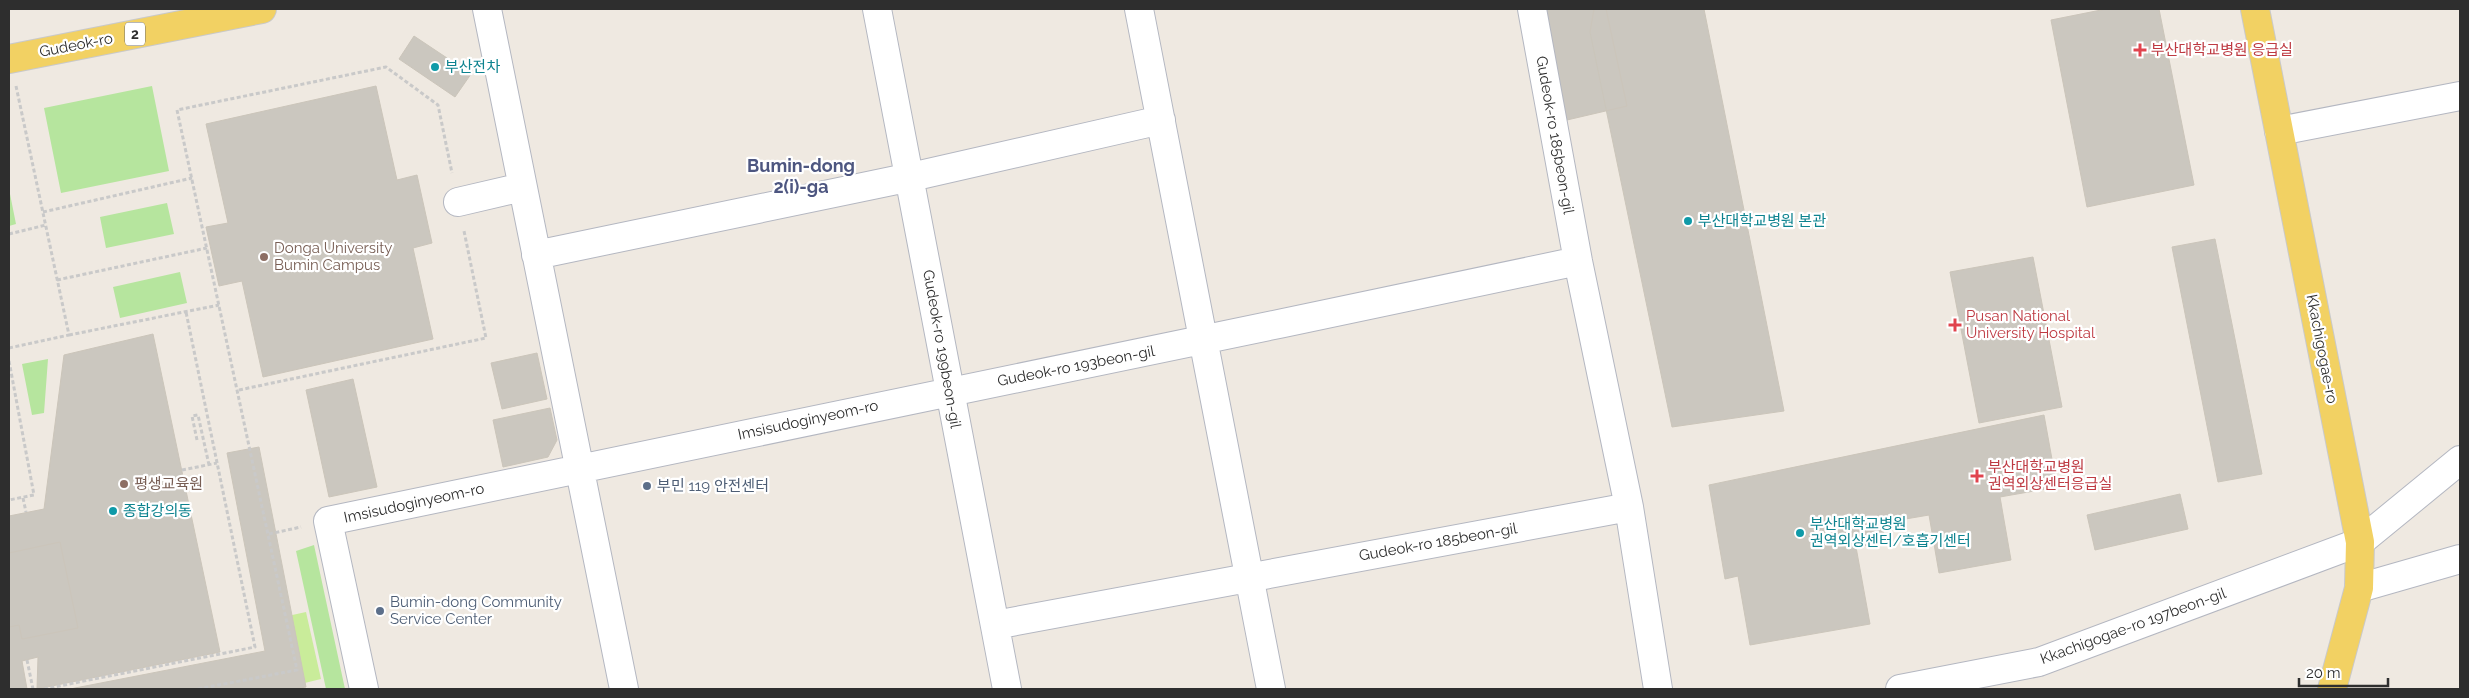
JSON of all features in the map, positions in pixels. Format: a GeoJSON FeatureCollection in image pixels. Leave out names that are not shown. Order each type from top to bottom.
{"type":"FeatureCollection","features":[{"type":"Feature","properties":{"kind":"main road","name":"Gudeok-ro"},"geometry":{"type":"LineString","coordinates":[[10,59],[233,12],[262,9]]}},
{"type":"Feature","properties":{"kind":"main road","name":"Kkachigogae-ro"},"geometry":{"type":"LineString","coordinates":[[2255,9],[2360,542],[2359,588],[2332,689]]}},
{"type":"Feature","properties":{"kind":"street"},"geometry":{"type":"LineString","coordinates":[[487,9],[624,689]]}},
{"type":"Feature","properties":{"kind":"street","name":"Gudeok-ro 199beon-gil"},"geometry":{"type":"LineString","coordinates":[[877,9],[911,177],[949,391],[1007,689]]}},
{"type":"Feature","properties":{"kind":"street"},"geometry":{"type":"LineString","coordinates":[[1139,9],[1271,689]]}},
{"type":"Feature","properties":{"kind":"street","name":"Gudeok-ro 185beon-gil"},"geometry":{"type":"LineString","coordinates":[[1532,9],[1578,260],[1629,507],[1658,689]]}},
{"type":"Feature","properties":{"kind":"street"},"geometry":{"type":"LineString","coordinates":[[2279,131],[2460,96]]}},
{"type":"Feature","properties":{"kind":"street"},"geometry":{"type":"LineString","coordinates":[[536,256],[911,177],[1162,120]]}},
{"type":"Feature","properties":{"kind":"street"},"geometry":{"type":"LineString","coordinates":[[458,202],[522,187]]}},
{"type":"Feature","properties":{"kind":"street"},"geometry":{"type":"LineString","coordinates":[[1202,341],[1578,260]]}},
{"type":"Feature","properties":{"kind":"street","name":"Gudeok-ro 193beon-gil"},"geometry":{"type":"LineString","coordinates":[[949,391],[1202,341]]}},
{"type":"Feature","properties":{"kind":"street","name":"Imsisudoginyeom-ro"},"geometry":{"type":"LineString","coordinates":[[364,689],[328,521],[949,391]]}},
{"type":"Feature","properties":{"kind":"street","name":"Kkachigogae-ro 197beon-gil"},"geometry":{"type":"LineString","coordinates":[[1900,689],[2039,662],[2360,542],[2460,460]]}},
{"type":"Feature","properties":{"kind":"street","name":"Gudeok-ro 185beon-gil"},"geometry":{"type":"LineString","coordinates":[[1248,577],[1629,507]]}},
{"type":"Feature","properties":{"kind":"street"},"geometry":{"type":"LineString","coordinates":[[2359,588],[2460,559]]}},
{"type":"Feature","properties":{"kind":"street"},"geometry":{"type":"LineString","coordinates":[[995,625],[1248,577]]}},
{"type":"Feature","properties":{"kind":"path"},"geometry":{"type":"LineString","coordinates":[[10,59],[69,335]]}},
{"type":"Feature","properties":{"kind":"path"},"geometry":{"type":"LineString","coordinates":[[198,689],[297,670],[239,390],[177,110],[386,67],[438,105],[486,338],[239,390]]}},
{"type":"Feature","properties":{"kind":"path"},"geometry":{"type":"LineString","coordinates":[[43,212],[192,178]]}},
{"type":"Feature","properties":{"kind":"path"},"geometry":{"type":"LineString","coordinates":[[9,234],[46,225]]}},
{"type":"Feature","properties":{"kind":"path"},"geometry":{"type":"LineString","coordinates":[[57,280],[207,248]]}},
{"type":"Feature","properties":{"kind":"path"},"geometry":{"type":"LineString","coordinates":[[9,348],[219,305]]}},
{"type":"Feature","properties":{"kind":"path"},"geometry":{"type":"LineString","coordinates":[[44,689],[255,647],[186,312]]}},
{"type":"Feature","properties":{"kind":"path"},"geometry":{"type":"LineString","coordinates":[[9,361],[34,495],[9,500]]}},
{"type":"Feature","properties":{"kind":"path"},"geometry":{"type":"LineString","coordinates":[[197,440],[192,416],[198,415],[209,465]]}},
{"type":"Feature","properties":{"kind":"path"},"geometry":{"type":"LineString","coordinates":[[182,470],[217,463]]}},
{"type":"Feature","properties":{"kind":"path"},"geometry":{"type":"LineString","coordinates":[[23,498],[26,512]]}},
{"type":"Feature","properties":{"kind":"path"},"geometry":{"type":"LineString","coordinates":[[28,660],[33,689]]}},
{"type":"Feature","properties":{"kind":"green space"},"geometry":{"type":"Polygon","coordinates":[[[152,86],[169,171],[61,193],[44,108],[152,86]]]}},
{"type":"Feature","properties":{"kind":"green space"},"geometry":{"type":"Polygon","coordinates":[[[9,189],[16,224],[9,226],[9,189]]]}},
{"type":"Feature","properties":{"kind":"green space"},"geometry":{"type":"Polygon","coordinates":[[[167,203],[174,234],[106,248],[100,217],[167,203]]]}},
{"type":"Feature","properties":{"kind":"green space"},"geometry":{"type":"Polygon","coordinates":[[[180,272],[187,303],[120,318],[113,287],[180,272]]]}},
{"type":"Feature","properties":{"kind":"green space"},"geometry":{"type":"Polygon","coordinates":[[[48,359],[44,413],[32,415],[22,364],[48,359]]]}},
{"type":"Feature","properties":{"kind":"green space"},"geometry":{"type":"Polygon","coordinates":[[[314,545],[345,689],[326,689],[296,551],[314,545]]]}},
{"type":"Feature","properties":{"kind":"green space"},"geometry":{"type":"Polygon","coordinates":[[[306,612],[321,679],[280,689],[265,621],[306,612]]]}},
{"type":"Feature","properties":{"kind":"building"},"geometry":{"type":"Polygon","coordinates":[[[1544,9],[1606,9],[1627,106],[1567,120],[1544,9]]]}},
{"type":"Feature","properties":{"kind":"building","name":"부산대학교병원 본관"},"geometry":{"type":"Polygon","coordinates":[[[1594,9],[1704,9],[1784,411],[1672,427],[1590,32],[1594,9]]]}},
{"type":"Feature","properties":{"kind":"building"},"geometry":{"type":"Polygon","coordinates":[[[2106,9],[2159,9],[2194,185],[2087,207],[2051,20],[2106,9]]]}},
{"type":"Feature","properties":{"kind":"building","name":"부산전차"},"geometry":{"type":"Polygon","coordinates":[[[414,36],[471,74],[455,97],[399,59],[414,36]]]}},
{"type":"Feature","properties":{"kind":"building"},"geometry":{"type":"Polygon","coordinates":[[[376,86],[397,180],[417,175],[432,243],[413,248],[433,339],[263,377],[242,281],[219,286],[206,227],[228,223],[206,124],[376,86]]]}},
{"type":"Feature","properties":{"kind":"building"},"geometry":{"type":"Polygon","coordinates":[[[2215,239],[2262,474],[2218,482],[2172,247],[2215,239]]]}},
{"type":"Feature","properties":{"kind":"building"},"geometry":{"type":"Polygon","coordinates":[[[2033,257],[2062,407],[1979,423],[1950,272],[2033,257]]]}},
{"type":"Feature","properties":{"kind":"building","name":"종합강의동"},"geometry":{"type":"Polygon","coordinates":[[[153,334],[220,652],[37,689],[38,657],[22,661],[27,689],[9,689],[9,516],[44,509],[64,355],[153,334]]]}},
{"type":"Feature","properties":{"kind":"building"},"geometry":{"type":"Polygon","coordinates":[[[537,353],[547,399],[502,409],[491,363],[537,353]]]}},
{"type":"Feature","properties":{"kind":"building"},"geometry":{"type":"Polygon","coordinates":[[[353,379],[377,487],[329,497],[306,390],[353,379]]]}},
{"type":"Feature","properties":{"kind":"building"},"geometry":{"type":"Polygon","coordinates":[[[550,408],[557,440],[548,457],[503,467],[493,420],[550,408]]]}},
{"type":"Feature","properties":{"kind":"building","name":"부산대학교병원 권역외상센터/호흡기센터"},"geometry":{"type":"Polygon","coordinates":[[[2044,415],[2057,487],[2000,497],[2011,560],[1939,573],[1929,515],[1882,523],[1885,542],[1856,547],[1870,624],[1750,645],[1738,576],[1725,579],[1709,485],[2044,415]]]}},
{"type":"Feature","properties":{"kind":"building"},"geometry":{"type":"Polygon","coordinates":[[[259,447],[306,687],[294,689],[70,689],[265,651],[227,453],[259,447]]]}},
{"type":"Feature","properties":{"kind":"building"},"geometry":{"type":"Polygon","coordinates":[[[2180,494],[2188,529],[2095,550],[2087,515],[2180,494]]]}},
{"type":"Feature","properties":{"kind":"building"},"geometry":{"type":"Polygon","coordinates":[[[60,542],[78,628],[22,639],[19,625],[9,627],[9,553],[60,542]]]}},
{"type":"Feature","properties":{"kind":"place","name":"부산대학교병원 응급실"},"geometry":{"type":"Point","coordinates":[2140,50]}},
{"type":"Feature","properties":{"kind":"place","name":"부산전차"},"geometry":{"type":"Point","coordinates":[435,67]}},
{"type":"Feature","properties":{"kind":"place","name":"부산대학교병원 본관"},"geometry":{"type":"Point","coordinates":[1688,221]}},
{"type":"Feature","properties":{"kind":"place","name":"Donga University Bumin Campus"},"geometry":{"type":"Point","coordinates":[264,257]}},
{"type":"Feature","properties":{"kind":"place","name":"Pusan National University Hospital"},"geometry":{"type":"Point","coordinates":[1955,325]}},
{"type":"Feature","properties":{"kind":"place","name":"부산대학교병원 권역외상센터응급실"},"geometry":{"type":"Point","coordinates":[1977,476]}},
{"type":"Feature","properties":{"kind":"place","name":"평생교육원"},"geometry":{"type":"Point","coordinates":[124,484]}},
{"type":"Feature","properties":{"kind":"place","name":"부민 119 안전센터"},"geometry":{"type":"Point","coordinates":[647,486]}},
{"type":"Feature","properties":{"kind":"place","name":"종합강의동"},"geometry":{"type":"Point","coordinates":[113,511]}},
{"type":"Feature","properties":{"kind":"place","name":"부산대학교병원 권역외상센터/호흡기센터"},"geometry":{"type":"Point","coordinates":[1800,533]}},
{"type":"Feature","properties":{"kind":"place","name":"Bumin-dong Community Service Center"},"geometry":{"type":"Point","coordinates":[380,611]}},
{"type":"Feature","properties":{"kind":"district","name":"Bumin-dong 2(i)-ga"},"geometry":{"type":"Point","coordinates":[801,176]}}]}
